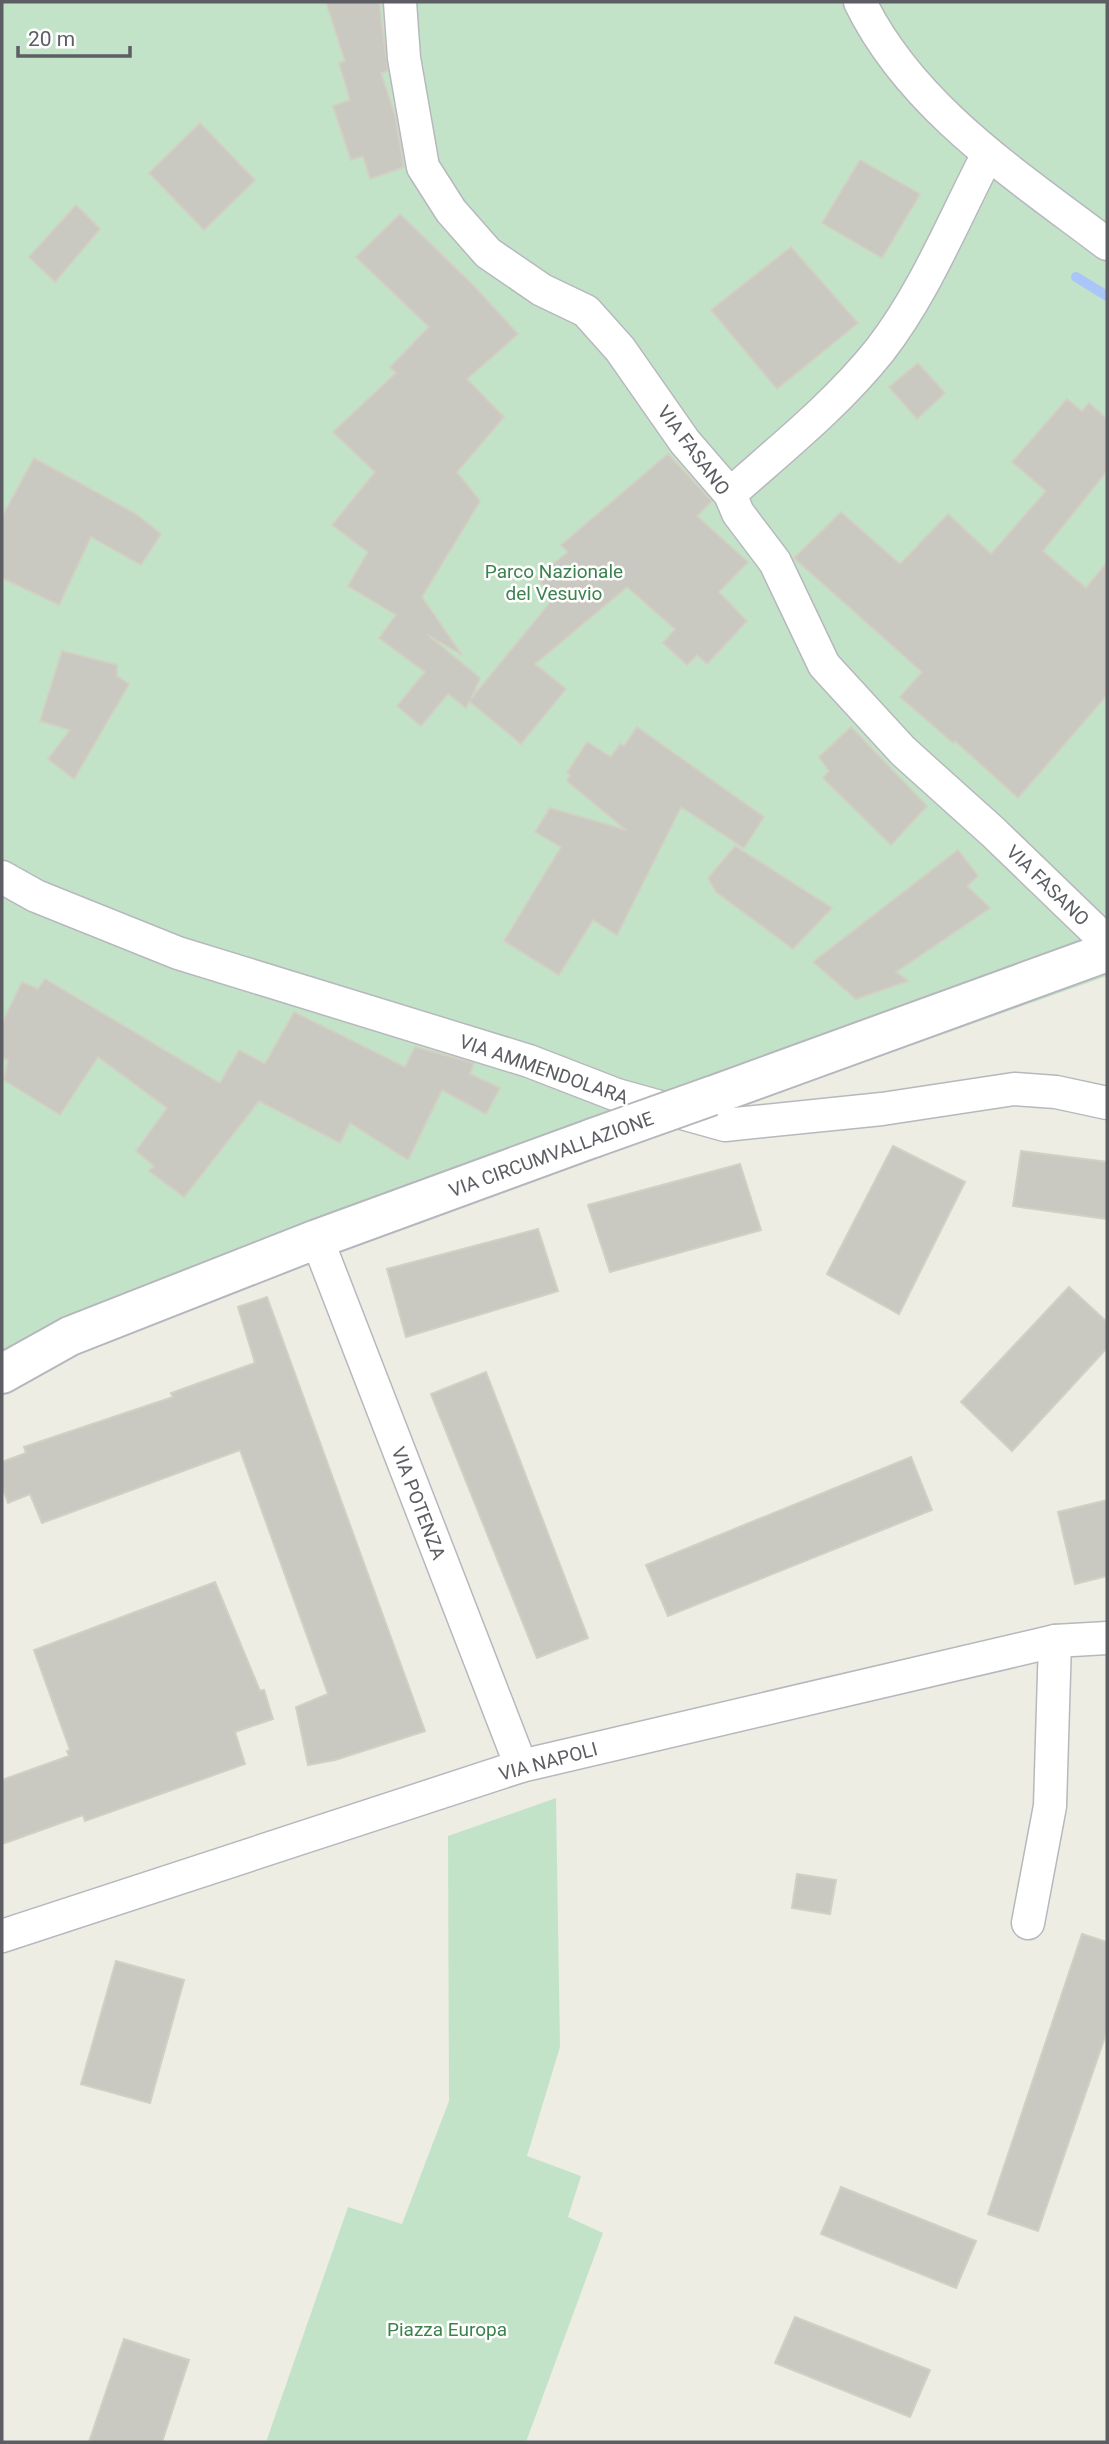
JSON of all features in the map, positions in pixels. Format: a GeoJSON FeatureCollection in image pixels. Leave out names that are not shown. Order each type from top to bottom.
{"type":"FeatureCollection","features":[{"type":"Feature","properties":{"kind":"main road","name":"VIA CIRCUMVALLAZIONE"},"geometry":{"type":"LineString","coordinates":[[2,1374],[70,1336],[317,1239],[1107,953]]}},
{"type":"Feature","properties":{"kind":"street","name":"VIA FASANO"},"geometry":{"type":"LineString","coordinates":[[400,2],[404,58],[423,167],[451,211],[488,253],[542,290],[586,311],[620,349],[685,442],[730,494],[738,513],[775,562],[824,665],[902,751],[993,832],[1107,942]]}},
{"type":"Feature","properties":{"kind":"street"},"geometry":{"type":"LineString","coordinates":[[860,2],[870,24],[909,77],[988,153],[1107,244]]}},
{"type":"Feature","properties":{"kind":"street"},"geometry":{"type":"LineString","coordinates":[[730,494],[839,396],[880,349],[909,307],[988,153]]}},
{"type":"Feature","properties":{"kind":"street","name":"VIA AMMENDOLARA"},"geometry":{"type":"LineString","coordinates":[[2,877],[36,896],[178,953],[529,1061],[617,1095],[725,1125],[882,1110],[1014,1089],[1056,1092],[1107,1103]]}},
{"type":"Feature","properties":{"kind":"street","name":"VIA POTENZA"},"geometry":{"type":"LineString","coordinates":[[317,1239],[521,1766]]}},
{"type":"Feature","properties":{"kind":"street","name":"VIA NAPOLI"},"geometry":{"type":"LineString","coordinates":[[2,1936],[521,1766],[1055,1641],[1107,1638]]}},
{"type":"Feature","properties":{"kind":"street"},"geometry":{"type":"LineString","coordinates":[[1028,1923],[1050,1806],[1055,1641]]}},
{"type":"Feature","properties":{"kind":"green space","name":"Parco Nazionale del Vesuvio"},"geometry":{"type":"Polygon","coordinates":[[[2,2],[1107,2],[1107,976],[288,1267],[2,1384],[2,2]]]}},
{"type":"Feature","properties":{"kind":"green space","name":"Piazza Europa"},"geometry":{"type":"Polygon","coordinates":[[[556,1798],[560,2047],[527,2156],[581,2176],[568,2217],[603,2233],[526,2442],[266,2442],[348,2207],[402,2224],[449,2101],[448,1836],[556,1798]]]}},
{"type":"Feature","properties":{"kind":"building"},"geometry":{"type":"Polygon","coordinates":[[[326,2],[379,2],[388,71],[381,73],[395,115],[404,167],[370,179],[363,156],[351,160],[333,106],[350,100],[339,63],[345,61],[326,2]]]}},
{"type":"Feature","properties":{"kind":"building"},"geometry":{"type":"Polygon","coordinates":[[[200,123],[255,180],[204,230],[149,173],[200,123]]]}},
{"type":"Feature","properties":{"kind":"building"},"geometry":{"type":"Polygon","coordinates":[[[860,160],[920,194],[882,258],[822,223],[860,160]]]}},
{"type":"Feature","properties":{"kind":"building"},"geometry":{"type":"Polygon","coordinates":[[[76,205],[100,229],[55,282],[29,257],[76,205]]]}},
{"type":"Feature","properties":{"kind":"building"},"geometry":{"type":"Polygon","coordinates":[[[400,214],[474,286],[518,334],[467,379],[504,417],[457,472],[480,501],[422,597],[462,655],[428,635],[480,678],[471,699],[553,599],[537,577],[568,552],[561,545],[668,454],[712,501],[697,516],[748,562],[719,592],[747,621],[707,664],[697,655],[687,665],[663,643],[675,629],[627,587],[535,664],[566,689],[521,744],[469,701],[466,708],[448,694],[421,726],[397,706],[425,672],[379,638],[396,615],[348,586],[368,552],[332,525],[375,472],[333,432],[396,373],[390,367],[429,327],[356,257],[400,214]]]}},
{"type":"Feature","properties":{"kind":"building"},"geometry":{"type":"Polygon","coordinates":[[[791,247],[858,323],[777,389],[711,310],[791,247]]]}},
{"type":"Feature","properties":{"kind":"building"},"geometry":{"type":"Polygon","coordinates":[[[918,363],[945,393],[917,419],[889,387],[918,363]]]}},
{"type":"Feature","properties":{"kind":"building"},"geometry":{"type":"Polygon","coordinates":[[[1067,399],[1082,411],[1089,403],[1107,419],[1107,471],[1043,551],[1086,588],[1107,562],[1107,695],[1018,798],[955,741],[953,743],[900,697],[922,672],[794,558],[841,512],[900,564],[948,514],[991,554],[1046,491],[1012,462],[1067,399]]]}},
{"type":"Feature","properties":{"kind":"building"},"geometry":{"type":"Polygon","coordinates":[[[34,458],[136,514],[161,534],[141,565],[91,537],[59,605],[2,578],[2,517],[34,458]]]}},
{"type":"Feature","properties":{"kind":"building"},"geometry":{"type":"Polygon","coordinates":[[[62,651],[117,665],[117,676],[129,684],[74,779],[48,759],[70,730],[40,721],[62,651]]]}},
{"type":"Feature","properties":{"kind":"building"},"geometry":{"type":"Polygon","coordinates":[[[637,727],[764,817],[744,848],[681,807],[617,935],[593,920],[559,975],[504,941],[561,847],[535,832],[550,808],[626,830],[567,781],[570,775],[567,773],[587,742],[611,757],[620,744],[624,746],[637,727]]]}},
{"type":"Feature","properties":{"kind":"building"},"geometry":{"type":"Polygon","coordinates":[[[851,727],[927,806],[891,845],[823,778],[829,771],[819,757],[851,727]]]}},
{"type":"Feature","properties":{"kind":"building"},"geometry":{"type":"Polygon","coordinates":[[[735,846],[832,908],[793,949],[716,892],[708,878],[735,846]]]}},
{"type":"Feature","properties":{"kind":"building"},"geometry":{"type":"Polygon","coordinates":[[[958,850],[978,876],[967,886],[990,908],[896,972],[908,981],[856,999],[813,962],[958,850]]]}},
{"type":"Feature","properties":{"kind":"building"},"geometry":{"type":"Polygon","coordinates":[[[45,979],[220,1083],[239,1050],[265,1064],[294,1012],[405,1067],[415,1047],[474,1063],[470,1074],[500,1088],[486,1114],[442,1090],[408,1160],[350,1123],[340,1143],[259,1101],[184,1197],[149,1171],[154,1166],[136,1151],[167,1108],[98,1057],[60,1115],[4,1080],[8,1060],[2,1057],[2,1023],[22,982],[38,989],[45,979]]]}},
{"type":"Feature","properties":{"kind":"building"},"geometry":{"type":"Polygon","coordinates":[[[893,1146],[965,1182],[899,1314],[827,1274],[893,1146]]]}},
{"type":"Feature","properties":{"kind":"building"},"geometry":{"type":"Polygon","coordinates":[[[1021,1151],[1107,1162],[1107,1219],[1013,1206],[1021,1151]]]}},
{"type":"Feature","properties":{"kind":"building"},"geometry":{"type":"Polygon","coordinates":[[[740,1164],[761,1230],[610,1272],[588,1205],[740,1164]]]}},
{"type":"Feature","properties":{"kind":"building"},"geometry":{"type":"Polygon","coordinates":[[[538,1229],[558,1291],[406,1337],[387,1269],[538,1229]]]}},
{"type":"Feature","properties":{"kind":"building"},"geometry":{"type":"Polygon","coordinates":[[[1069,1287],[1107,1322],[1107,1348],[1012,1451],[961,1402],[1069,1287]]]}},
{"type":"Feature","properties":{"kind":"building"},"geometry":{"type":"Polygon","coordinates":[[[267,1297],[425,1731],[335,1760],[308,1765],[296,1707],[328,1694],[240,1450],[42,1523],[30,1494],[8,1503],[2,1486],[2,1462],[26,1453],[24,1447],[173,1397],[171,1393],[255,1363],[238,1307],[267,1297]]]}},
{"type":"Feature","properties":{"kind":"building"},"geometry":{"type":"Polygon","coordinates":[[[486,1372],[588,1638],[537,1658],[431,1394],[486,1372]]]}},
{"type":"Feature","properties":{"kind":"building"},"geometry":{"type":"Polygon","coordinates":[[[911,1457],[932,1510],[668,1616],[646,1565],[911,1457]]]}},
{"type":"Feature","properties":{"kind":"building"},"geometry":{"type":"Polygon","coordinates":[[[1107,1500],[1107,1576],[1075,1584],[1058,1512],[1107,1500]]]}},
{"type":"Feature","properties":{"kind":"building"},"geometry":{"type":"Polygon","coordinates":[[[215,1582],[260,1691],[264,1690],[273,1719],[235,1732],[245,1764],[85,1821],[83,1815],[2,1844],[2,1780],[69,1756],[67,1751],[70,1750],[34,1650],[215,1582]]]}},
{"type":"Feature","properties":{"kind":"building"},"geometry":{"type":"Polygon","coordinates":[[[797,1874],[836,1880],[830,1914],[792,1908],[797,1874]]]}},
{"type":"Feature","properties":{"kind":"building"},"geometry":{"type":"Polygon","coordinates":[[[1082,1934],[1107,1942],[1107,2031],[1038,2231],[988,2214],[1082,1934]]]}},
{"type":"Feature","properties":{"kind":"building"},"geometry":{"type":"Polygon","coordinates":[[[116,1961],[184,1980],[150,2103],[81,2084],[116,1961]]]}},
{"type":"Feature","properties":{"kind":"building"},"geometry":{"type":"Polygon","coordinates":[[[841,2187],[976,2241],[956,2288],[821,2234],[841,2187]]]}},
{"type":"Feature","properties":{"kind":"building"},"geometry":{"type":"Polygon","coordinates":[[[795,2317],[930,2370],[910,2417],[775,2363],[795,2317]]]}},
{"type":"Feature","properties":{"kind":"building"},"geometry":{"type":"Polygon","coordinates":[[[124,2339],[189,2360],[162,2442],[89,2442],[124,2339]]]}},
{"type":"Feature","properties":{"kind":"waterway"},"geometry":{"type":"LineString","coordinates":[[1076,277],[1107,296]]}}]}
